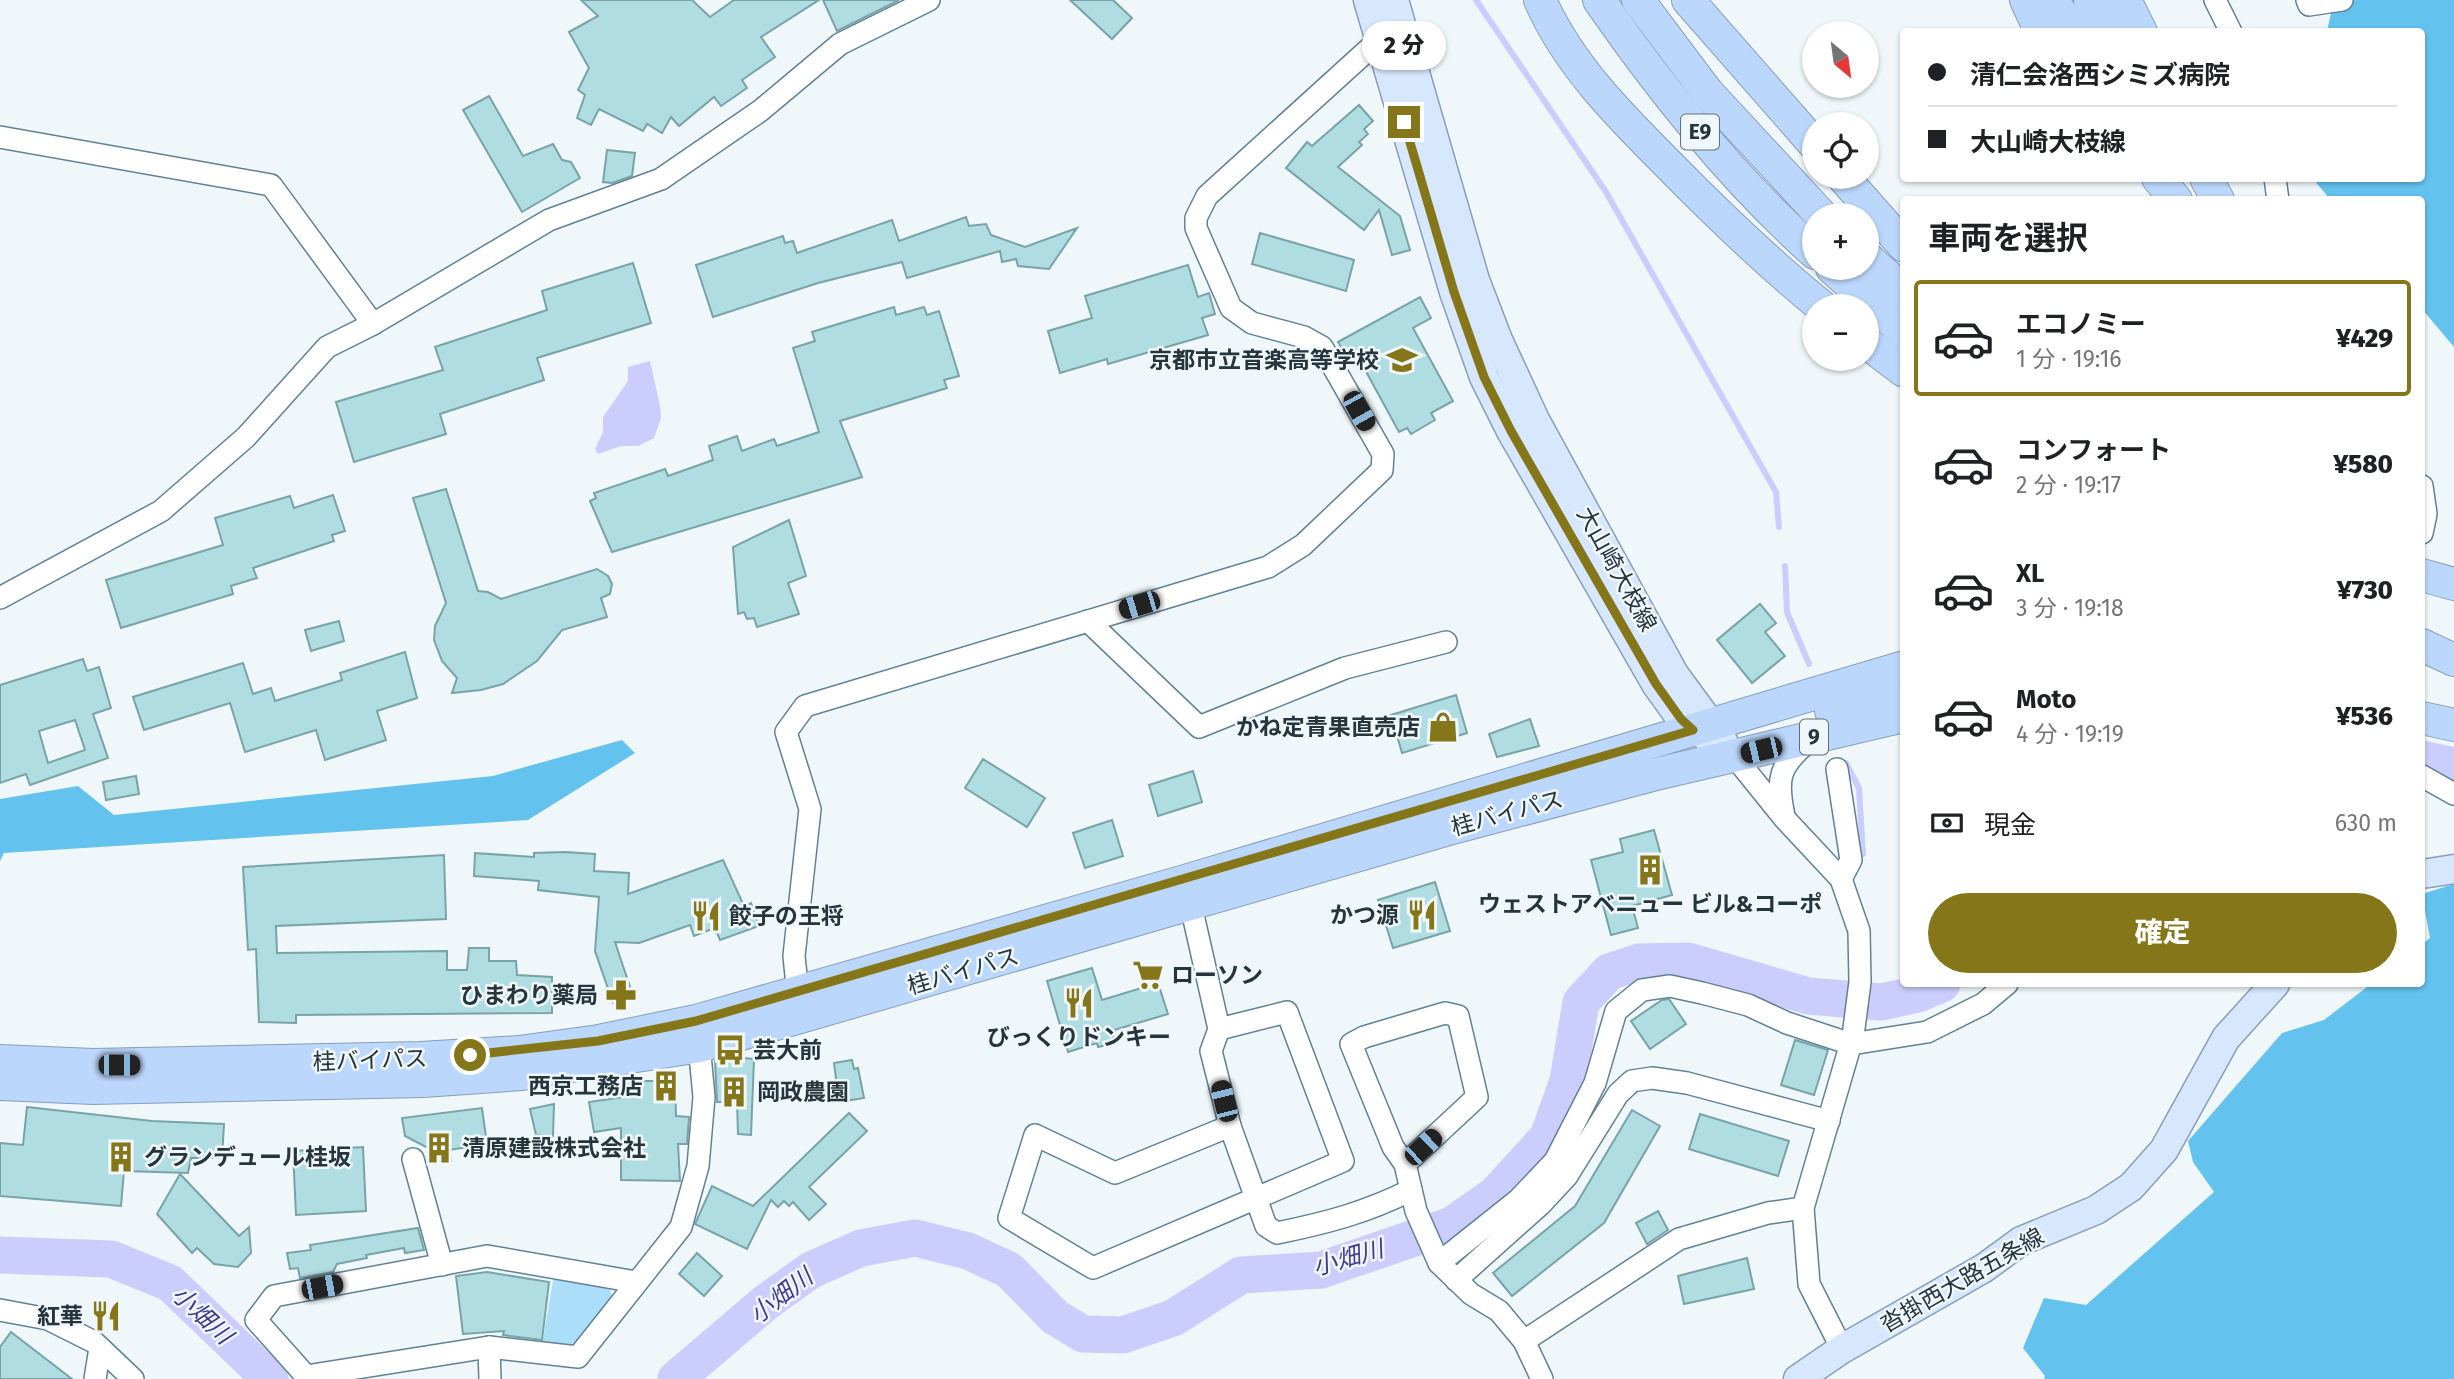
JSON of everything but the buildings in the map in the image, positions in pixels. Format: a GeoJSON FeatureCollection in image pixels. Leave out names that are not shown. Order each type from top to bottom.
{"type":"FeatureCollection","features":[{"type":"Feature","properties":{"kind":"highway"},"geometry":{"type":"LineString","coordinates":[[1541,0],[1563,45],[1612,105],[1706,203],[1808,294]]}},
{"type":"Feature","properties":{"kind":"highway","name":"E9"},"geometry":{"type":"LineString","coordinates":[[1599,0],[1683,114],[1747,186],[1802,240]]}},
{"type":"Feature","properties":{"kind":"highway","name":"E9"},"geometry":{"type":"LineString","coordinates":[[1637,0],[1707,92],[1810,203]]}},
{"type":"Feature","properties":{"kind":"highway"},"geometry":{"type":"LineString","coordinates":[[1688,0],[1802,130]]}},
{"type":"Feature","properties":{"kind":"highway"},"geometry":{"type":"LineString","coordinates":[[2026,0],[2039,28]]}},
{"type":"Feature","properties":{"kind":"highway"},"geometry":{"type":"LineString","coordinates":[[2052,0],[2071,28]]}},
{"type":"Feature","properties":{"kind":"highway"},"geometry":{"type":"LineString","coordinates":[[2090,0],[2108,28]]}},
{"type":"Feature","properties":{"kind":"highway"},"geometry":{"type":"LineString","coordinates":[[2125,0],[2139,28]]}},
{"type":"Feature","properties":{"kind":"highway"},"geometry":{"type":"LineString","coordinates":[[2161,182],[2173,196]]}},
{"type":"Feature","properties":{"kind":"highway"},"geometry":{"type":"LineString","coordinates":[[1854,189],[1900,241]]}},
{"type":"Feature","properties":{"kind":"highway"},"geometry":{"type":"LineString","coordinates":[[1879,269],[1900,287]]}},
{"type":"Feature","properties":{"kind":"highway"},"geometry":{"type":"LineString","coordinates":[[1846,280],[1900,328]]}},
{"type":"Feature","properties":{"kind":"highway"},"geometry":{"type":"LineString","coordinates":[[1879,352],[1900,368]]}},
{"type":"Feature","properties":{"kind":"highway"},"geometry":{"type":"LineString","coordinates":[[2425,576],[2454,584]]}},
{"type":"Feature","properties":{"kind":"highway"},"geometry":{"type":"LineString","coordinates":[[2425,628],[2454,643]]}},
{"type":"Feature","properties":{"kind":"highway"},"geometry":{"type":"LineString","coordinates":[[2425,646],[2454,660]]}},
{"type":"Feature","properties":{"kind":"highway"},"geometry":{"type":"LineString","coordinates":[[1857,682],[1900,661]]}},
{"type":"Feature","properties":{"kind":"highway"},"geometry":{"type":"LineString","coordinates":[[2425,661],[2454,674]]}},
{"type":"Feature","properties":{"kind":"highway","name":"桂バイパス"},"geometry":{"type":"LineString","coordinates":[[1188,893],[1449,829],[1715,737],[1857,682],[1900,668]]}},
{"type":"Feature","properties":{"kind":"highway"},"geometry":{"type":"LineString","coordinates":[[1715,737],[1900,706]]}},
{"type":"Feature","properties":{"kind":"highway","name":"桂バイパス"},"geometry":{"type":"LineString","coordinates":[[0,1084],[93,1088],[423,1082],[522,1074],[698,1034],[1715,737],[1814,737],[1900,706]]}},
{"type":"Feature","properties":{"kind":"highway"},"geometry":{"type":"LineString","coordinates":[[2425,719],[2454,726]]}},
{"type":"Feature","properties":{"kind":"highway","name":"桂バイパス"},"geometry":{"type":"LineString","coordinates":[[0,1061],[93,1065],[421,1058],[698,1034]]}},
{"type":"Feature","properties":{"kind":"main road","name":"大山崎大枝線"},"geometry":{"type":"LineString","coordinates":[[1368,0],[1391,36]]}},
{"type":"Feature","properties":{"kind":"main road","name":"大山崎大枝線"},"geometry":{"type":"LineString","coordinates":[[1394,0],[1391,36],[1454,292],[1484,377],[1511,431],[1656,684],[1681,719],[1715,737]]}},
{"type":"Feature","properties":{"kind":"main road"},"geometry":{"type":"LineString","coordinates":[[2425,874],[2454,869]]}},
{"type":"Feature","properties":{"kind":"main road","name":"沓掛西大路五条線"},"geometry":{"type":"LineString","coordinates":[[1798,1379],[1842,1349],[1984,1268],[2021,1241],[2096,1210],[2131,1187],[2164,1150],[2226,1038],[2272,987]]}},
{"type":"Feature","properties":{"kind":"street"},"geometry":{"type":"LineString","coordinates":[[0,598],[161,511],[246,437],[327,347],[373,324],[549,220],[661,179],[760,111],[840,44],[929,0]]}},
{"type":"Feature","properties":{"kind":"street"},"geometry":{"type":"LineString","coordinates":[[2215,0],[2229,28]]}},
{"type":"Feature","properties":{"kind":"street"},"geometry":{"type":"LineString","coordinates":[[2307,0],[2309,5],[2342,0]]}},
{"type":"Feature","properties":{"kind":"street"},"geometry":{"type":"LineString","coordinates":[[799,1005],[794,956],[810,809],[786,732],[805,706],[1268,567],[1303,545],[1382,470],[1383,454],[1322,347],[1304,337],[1252,323],[1231,308],[1199,237],[1196,218],[1207,195],[1391,36]]}},
{"type":"Feature","properties":{"kind":"street"},"geometry":{"type":"LineString","coordinates":[[0,136],[271,185],[373,324]]}},
{"type":"Feature","properties":{"kind":"street"},"geometry":{"type":"LineString","coordinates":[[1088,621],[1199,727],[1345,667],[1446,642]]}},
{"type":"Feature","properties":{"kind":"street"},"geometry":{"type":"LineString","coordinates":[[1715,737],[1784,818],[1841,879],[1859,931],[1860,982],[1852,1040],[1803,1208],[1809,1284],[1842,1349]]}},
{"type":"Feature","properties":{"kind":"street"},"geometry":{"type":"LineString","coordinates":[[1784,818],[1778,790],[1782,770],[1791,757],[1814,737]]}},
{"type":"Feature","properties":{"kind":"street"},"geometry":{"type":"LineString","coordinates":[[1837,769],[1851,859],[1841,879]]}},
{"type":"Feature","properties":{"kind":"street"},"geometry":{"type":"LineString","coordinates":[[2425,778],[2454,794]]}},
{"type":"Feature","properties":{"kind":"street"},"geometry":{"type":"LineString","coordinates":[[1188,893],[1219,1029],[1211,1051],[1230,1126],[1266,1226],[1277,1233],[1372,1210],[1411,1190]]}},
{"type":"Feature","properties":{"kind":"street"},"geometry":{"type":"LineString","coordinates":[[1437,1259],[1518,1200],[1555,1161],[1595,1083],[1616,1011],[1642,990],[1670,986],[1702,993],[1748,1005],[1787,1023],[1852,1040],[1927,1032],[1983,1004],[2003,987]]}},
{"type":"Feature","properties":{"kind":"street"},"geometry":{"type":"LineString","coordinates":[[1219,1029],[1287,1012],[1343,1161],[1093,1268],[1009,1218],[1035,1135],[1115,1173],[1230,1126]]}},
{"type":"Feature","properties":{"kind":"street"},"geometry":{"type":"LineString","coordinates":[[1405,1164],[1477,1097],[1458,1016],[1445,1013],[1364,1037],[1352,1044],[1394,1147],[1405,1164],[1416,1211],[1437,1259],[1471,1294],[1499,1311],[1524,1341],[1542,1379]]}},
{"type":"Feature","properties":{"kind":"street"},"geometry":{"type":"LineString","coordinates":[[636,1282],[487,1256],[274,1296],[256,1320],[306,1376],[488,1347],[578,1357],[681,1227],[698,1166],[704,1097],[698,1034]]}},
{"type":"Feature","properties":{"kind":"street"},"geometry":{"type":"LineString","coordinates":[[1456,1280],[1540,1205],[1567,1176],[1618,1094],[1632,1081],[1652,1077],[1687,1083],[1829,1121]]}},
{"type":"Feature","properties":{"kind":"street"},"geometry":{"type":"LineString","coordinates":[[413,1159],[442,1265]]}},
{"type":"Feature","properties":{"kind":"street"},"geometry":{"type":"LineString","coordinates":[[1524,1341],[1679,1239],[1768,1213],[1803,1208]]}},
{"type":"Feature","properties":{"kind":"street"},"geometry":{"type":"LineString","coordinates":[[0,1310],[48,1319],[100,1348],[133,1379]]}},
{"type":"Feature","properties":{"kind":"street"},"geometry":{"type":"LineString","coordinates":[[488,1347],[490,1379]]}},
{"type":"Feature","properties":{"kind":"street"},"geometry":{"type":"LineString","coordinates":[[95,1379],[100,1348]]}},
{"type":"Feature","properties":{"kind":"shaded area"},"geometry":{"type":"Polygon","coordinates":[[[2334,0],[2454,0],[2454,347],[2425,313],[2425,196],[2327,196],[2316,182],[2425,182],[2425,28],[2328,28],[2334,0]]]}},
{"type":"Feature","properties":{"kind":"shaded area"},"geometry":{"type":"Polygon","coordinates":[[[650,361],[661,418],[654,438],[638,446],[621,446],[598,454],[595,449],[603,432],[603,417],[628,381],[628,367],[650,361]]]}},
{"type":"Feature","properties":{"kind":"shaded area"},"geometry":{"type":"Polygon","coordinates":[[[622,740],[635,753],[528,820],[4,853],[0,861],[0,799],[78,786],[114,815],[493,776],[622,740]]]}},
{"type":"Feature","properties":{"kind":"shaded area"},"geometry":{"type":"Polygon","coordinates":[[[2454,884],[2454,1379],[2044,1379],[2045,1376],[2023,1348],[2044,1298],[2086,1305],[2214,1192],[2193,1162],[2188,1141],[2282,1033],[2324,1020],[2367,987],[2425,987],[2425,942],[2430,938],[2425,893],[2454,884]]]}},
{"type":"Feature","properties":{"kind":"shaded area"},"geometry":{"type":"Polygon","coordinates":[[[554,1275],[608,1284],[613,1299],[586,1337],[569,1345],[542,1345],[554,1275]]]}},
{"type":"Feature","properties":{"kind":"waterway"},"geometry":{"type":"LineString","coordinates":[[1476,0],[1606,192],[1776,492],[1779,527]]}},
{"type":"Feature","properties":{"kind":"waterway"},"geometry":{"type":"LineString","coordinates":[[1785,566],[1787,612],[1809,664]]}},
{"type":"Feature","properties":{"kind":"waterway","name":"小畑川"},"geometry":{"type":"LineString","coordinates":[[2425,760],[2454,766]]}},
{"type":"Feature","properties":{"kind":"waterway"},"geometry":{"type":"LineString","coordinates":[[1846,763],[1859,788],[1863,854]]}},
{"type":"Feature","properties":{"kind":"waterway","name":"小畑川"},"geometry":{"type":"LineString","coordinates":[[676,1379],[765,1303],[811,1270],[861,1248],[915,1238],[968,1251],[1009,1270],[1055,1317],[1083,1334],[1123,1335],[1173,1318],[1241,1275],[1321,1270],[1452,1225],[1496,1194],[1548,1137],[1568,1081],[1581,1002],[1609,972],[1639,962],[1688,961],[1808,996],[1881,1002],[1918,994],[1935,987]]}},
{"type":"Feature","properties":{"kind":"waterway","name":"小畑川"},"geometry":{"type":"LineString","coordinates":[[0,1255],[111,1259],[170,1283],[270,1379]]}},
{"type":"Feature","properties":{"kind":"place","name":"京都市立音楽高等学校"},"geometry":{"type":"Point","coordinates":[1402,360]}},
{"type":"Feature","properties":{"kind":"place","name":"かね定青果直売店"},"geometry":{"type":"Point","coordinates":[1443,727]}},
{"type":"Feature","properties":{"kind":"place","name":"ウェストアベニュー ビル&コーポ"},"geometry":{"type":"Point","coordinates":[1650,870]}},
{"type":"Feature","properties":{"kind":"place","name":"かつ源"},"geometry":{"type":"Point","coordinates":[1422,915]}},
{"type":"Feature","properties":{"kind":"place","name":"餃子の王将"},"geometry":{"type":"Point","coordinates":[706,916]}},
{"type":"Feature","properties":{"kind":"place","name":"ローソン"},"geometry":{"type":"Point","coordinates":[1148,975]}},
{"type":"Feature","properties":{"kind":"place","name":"ひまわり薬局"},"geometry":{"type":"Point","coordinates":[621,995]}},
{"type":"Feature","properties":{"kind":"place","name":"びっくりドンキー"},"geometry":{"type":"Point","coordinates":[1079,1003]}},
{"type":"Feature","properties":{"kind":"place","name":"芸大前"},"geometry":{"type":"Point","coordinates":[730,1050]}},
{"type":"Feature","properties":{"kind":"place","name":"西京工務店"},"geometry":{"type":"Point","coordinates":[666,1086]}},
{"type":"Feature","properties":{"kind":"place","name":"岡政農園"},"geometry":{"type":"Point","coordinates":[734,1092]}},
{"type":"Feature","properties":{"kind":"place","name":"清原建設株式会社"},"geometry":{"type":"Point","coordinates":[439,1148]}},
{"type":"Feature","properties":{"kind":"place","name":"グランデュール桂坂"},"geometry":{"type":"Point","coordinates":[121,1157]}},
{"type":"Feature","properties":{"kind":"place","name":"紅華"},"geometry":{"type":"Point","coordinates":[106,1316]}},
{"type":"Feature","properties":{"kind":"route"},"geometry":{"type":"LineString","coordinates":[[470,1055],[519,1052],[598,1041],[696,1021],[1185,881],[1693,730],[1681,719],[1656,684],[1511,431],[1484,377],[1454,292],[1404,122]]}}]}
